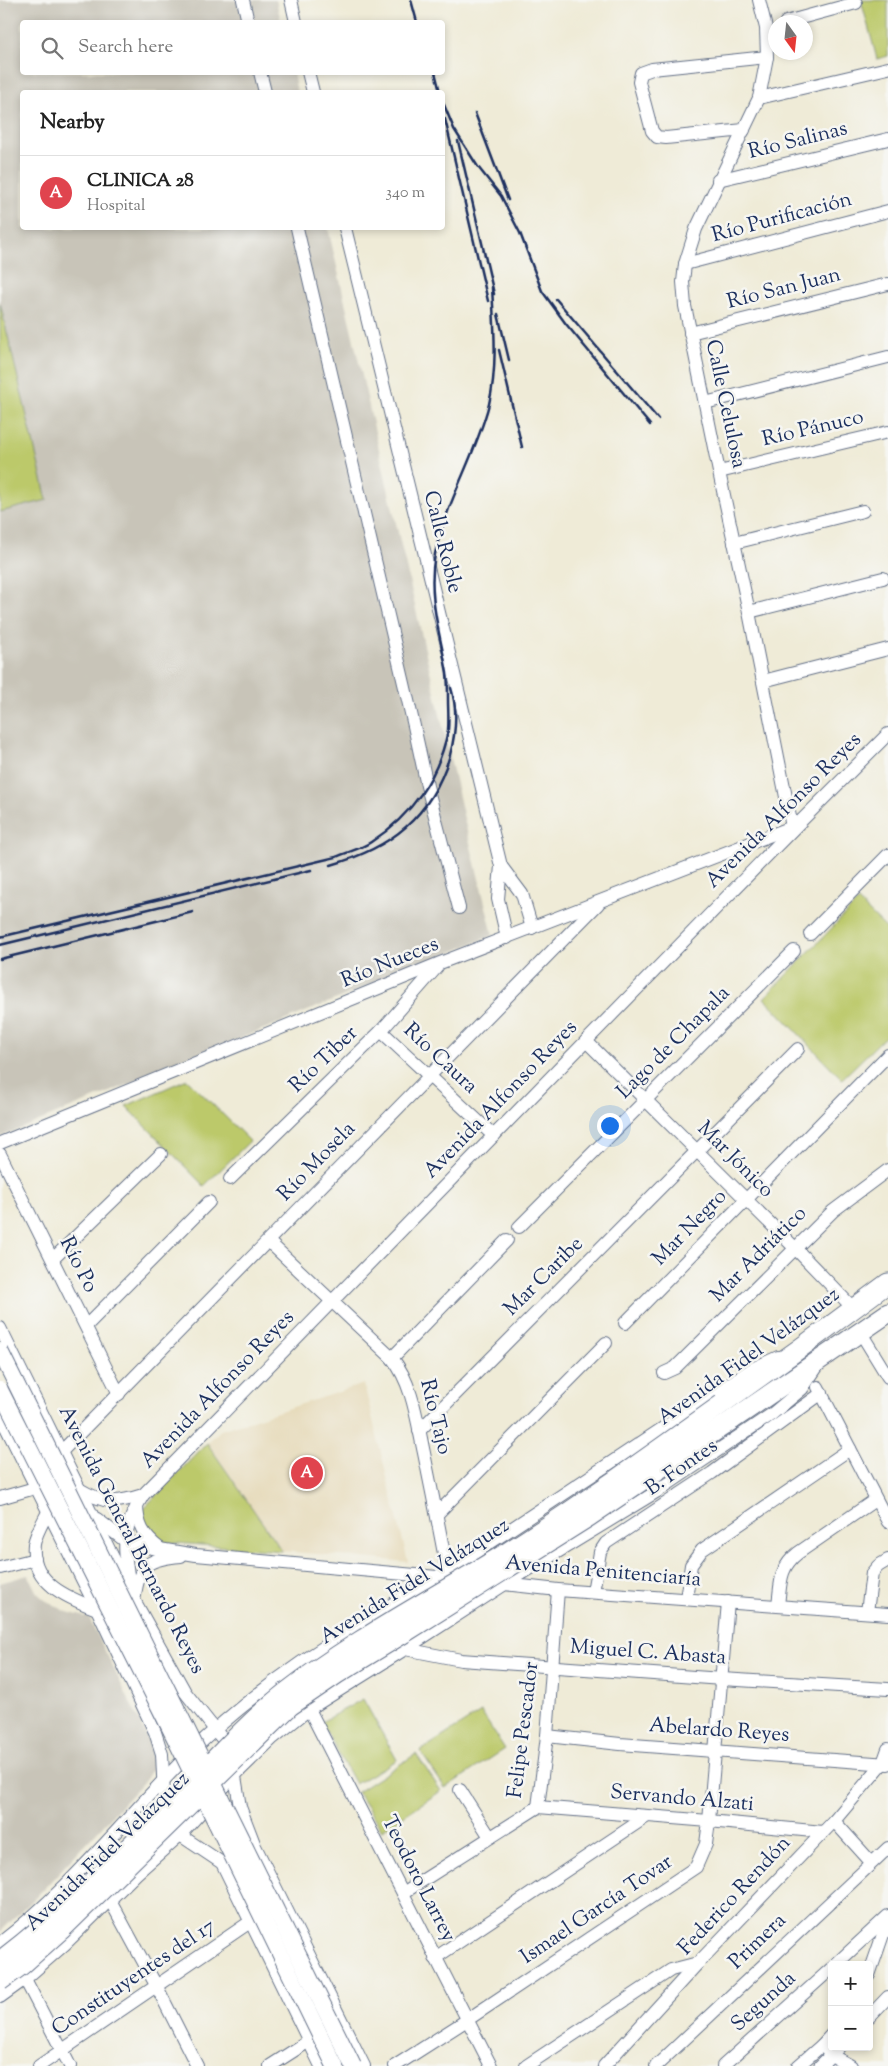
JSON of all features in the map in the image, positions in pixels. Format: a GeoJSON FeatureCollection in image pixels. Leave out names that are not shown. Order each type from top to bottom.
{"type":"FeatureCollection","features":[{"type":"Feature","properties":{"kind":"highway","name":"Avenida Fidel Velázquez"},"geometry":{"type":"LineString","coordinates":[[0,1961],[25,1942],[104,1870],[241,1731],[283,1694],[327,1663],[579,1507],[888,1283]]}},
{"type":"Feature","properties":{"kind":"highway","name":"Avenida Fidel Velázquez"},"geometry":{"type":"LineString","coordinates":[[0,1981],[22,1965],[61,1930],[290,1706],[337,1674],[590,1516],[822,1360],[888,1313]]}},
{"type":"Feature","properties":{"kind":"main road","name":"Avenida General Bernardo Reyes"},"geometry":{"type":"LineString","coordinates":[[0,1351],[353,2066]]}},
{"type":"Feature","properties":{"kind":"main road"},"geometry":{"type":"LineString","coordinates":[[0,1390],[173,1734],[335,2066]]}},
{"type":"Feature","properties":{"kind":"street"},"geometry":{"type":"LineString","coordinates":[[242,0],[247,20]]}},
{"type":"Feature","properties":{"kind":"street"},"geometry":{"type":"LineString","coordinates":[[291,0],[296,20]]}},
{"type":"Feature","properties":{"kind":"street","name":"Calle Celulosa"},"geometry":{"type":"LineString","coordinates":[[759,0],[768,20]]}},
{"type":"Feature","properties":{"kind":"street"},"geometry":{"type":"LineString","coordinates":[[812,15],[856,3]]}},
{"type":"Feature","properties":{"kind":"street","name":"Calle Celulosa"},"geometry":{"type":"LineString","coordinates":[[768,45],[759,98],[696,229],[685,264],[683,294],[794,826]]}},
{"type":"Feature","properties":{"kind":"street"},"geometry":{"type":"LineString","coordinates":[[744,130],[666,138],[656,137],[652,131],[639,82],[641,73],[652,69],[766,57]]}},
{"type":"Feature","properties":{"kind":"street"},"geometry":{"type":"LineString","coordinates":[[759,98],[888,68]]}},
{"type":"Feature","properties":{"kind":"street"},"geometry":{"type":"LineString","coordinates":[[261,75],[264,90]]}},
{"type":"Feature","properties":{"kind":"street"},"geometry":{"type":"LineString","coordinates":[[309,75],[312,90]]}},
{"type":"Feature","properties":{"kind":"street","name":"Río Salinas"},"geometry":{"type":"LineString","coordinates":[[718,180],[888,139]]}},
{"type":"Feature","properties":{"kind":"street","name":"Río Purificación"},"geometry":{"type":"LineString","coordinates":[[685,264],[888,211]]}},
{"type":"Feature","properties":{"kind":"street"},"geometry":{"type":"LineString","coordinates":[[297,230],[427,786],[459,908]]}},
{"type":"Feature","properties":{"kind":"street","name":"Calle Roble"},"geometry":{"type":"LineString","coordinates":[[346,230],[501,866],[498,899],[507,938]]}},
{"type":"Feature","properties":{"kind":"street","name":"Río San Juan"},"geometry":{"type":"LineString","coordinates":[[690,333],[888,284]]}},
{"type":"Feature","properties":{"kind":"street"},"geometry":{"type":"LineString","coordinates":[[705,403],[888,357]]}},
{"type":"Feature","properties":{"kind":"street","name":"Río Pánuco"},"geometry":{"type":"LineString","coordinates":[[719,472],[888,432]]}},
{"type":"Feature","properties":{"kind":"street"},"geometry":{"type":"LineString","coordinates":[[734,544],[863,511]]}},
{"type":"Feature","properties":{"kind":"street"},"geometry":{"type":"LineString","coordinates":[[749,612],[883,578]]}},
{"type":"Feature","properties":{"kind":"street"},"geometry":{"type":"LineString","coordinates":[[763,681],[888,649]]}},
{"type":"Feature","properties":{"kind":"street","name":"Avenida Alfonso Reyes"},"geometry":{"type":"LineString","coordinates":[[133,1597],[124,1540],[127,1526],[140,1500],[794,826],[888,734]]}},
{"type":"Feature","properties":{"kind":"street","name":"Río Nueces"},"geometry":{"type":"LineString","coordinates":[[0,1143],[440,963],[794,826]]}},
{"type":"Feature","properties":{"kind":"street"},"geometry":{"type":"LineString","coordinates":[[810,934],[888,855]]}},
{"type":"Feature","properties":{"kind":"street","name":"Calle Roble"},"geometry":{"type":"LineString","coordinates":[[501,866],[522,894],[532,928]]}},
{"type":"Feature","properties":{"kind":"street","name":"Río Mosela"},"geometry":{"type":"LineString","coordinates":[[61,1452],[602,900]]}},
{"type":"Feature","properties":{"kind":"street","name":"Lago de Chapala"},"geometry":{"type":"LineString","coordinates":[[520,1227],[794,951]]}},
{"type":"Feature","properties":{"kind":"street","name":"Río Tiber"},"geometry":{"type":"LineString","coordinates":[[230,1180],[381,1031],[440,963]]}},
{"type":"Feature","properties":{"kind":"street","name":"Río Caura"},"geometry":{"type":"LineString","coordinates":[[381,1031],[494,1136]]}},
{"type":"Feature","properties":{"kind":"street","name":"Mar Jónico"},"geometry":{"type":"LineString","coordinates":[[586,1041],[854,1309]]}},
{"type":"Feature","properties":{"kind":"street","name":"Mar Caribe"},"geometry":{"type":"LineString","coordinates":[[419,1431],[798,1049]]}},
{"type":"Feature","properties":{"kind":"street","name":"Mar Negro"},"geometry":{"type":"LineString","coordinates":[[625,1323],[888,1055]]}},
{"type":"Feature","properties":{"kind":"street","name":"Río Po"},"geometry":{"type":"LineString","coordinates":[[0,1154],[119,1394]]}},
{"type":"Feature","properties":{"kind":"street"},"geometry":{"type":"LineString","coordinates":[[53,1259],[161,1154]]}},
{"type":"Feature","properties":{"kind":"street","name":"Mar Adriático"},"geometry":{"type":"LineString","coordinates":[[664,1373],[675,1368],[794,1247],[833,1211],[888,1170]]}},
{"type":"Feature","properties":{"kind":"street"},"geometry":{"type":"LineString","coordinates":[[86,1326],[209,1202]]}},
{"type":"Feature","properties":{"kind":"street"},"geometry":{"type":"LineString","coordinates":[[392,1358],[507,1240]]}},
{"type":"Feature","properties":{"kind":"street","name":"Río Tajo"},"geometry":{"type":"LineString","coordinates":[[268,1241],[392,1358],[404,1376],[419,1431],[448,1570]]}},
{"type":"Feature","properties":{"kind":"street","name":"Avenida General Bernardo Reyes"},"geometry":{"type":"LineString","coordinates":[[0,1328],[133,1597],[185,1692],[216,1730],[230,1751],[240,1807],[255,1846],[364,2066]]}},
{"type":"Feature","properties":{"kind":"street"},"geometry":{"type":"LineString","coordinates":[[862,1332],[887,1375]]}},
{"type":"Feature","properties":{"kind":"street"},"geometry":{"type":"LineString","coordinates":[[437,1514],[606,1343]]}},
{"type":"Feature","properties":{"kind":"street"},"geometry":{"type":"LineString","coordinates":[[0,1943],[18,1930],[56,1893],[188,1755],[284,1672],[422,1584],[448,1570],[752,1369],[799,1349]]}},
{"type":"Feature","properties":{"kind":"street"},"geometry":{"type":"LineString","coordinates":[[0,1997],[25,1979],[65,1944],[137,1873],[180,1835],[235,1775],[285,1729],[309,1710],[505,1584],[627,1510],[772,1414],[802,1388],[812,1377],[822,1360]]}},
{"type":"Feature","properties":{"kind":"street"},"geometry":{"type":"LineString","coordinates":[[812,1377],[888,1522]]}},
{"type":"Feature","properties":{"kind":"street","name":"B. Fontes"},"geometry":{"type":"LineString","coordinates":[[593,1592],[601,1549],[606,1543],[712,1473],[822,1393]]}},
{"type":"Feature","properties":{"kind":"street"},"geometry":{"type":"LineString","coordinates":[[0,1415],[3,1428],[97,1609],[146,1713],[159,1744],[169,1816],[180,1835],[222,1863],[321,2066]]}},
{"type":"Feature","properties":{"kind":"street"},"geometry":{"type":"LineString","coordinates":[[686,1599],[691,1566],[702,1550],[850,1449]]}},
{"type":"Feature","properties":{"kind":"street"},"geometry":{"type":"LineString","coordinates":[[0,1498],[35,1488]]}},
{"type":"Feature","properties":{"kind":"street","name":"Avenida Alfonso Reyes"},"geometry":{"type":"LineString","coordinates":[[79,1489],[95,1498],[110,1502],[140,1500]]}},
{"type":"Feature","properties":{"kind":"street"},"geometry":{"type":"LineString","coordinates":[[140,1500],[142,1531],[159,1548]]}},
{"type":"Feature","properties":{"kind":"street"},"geometry":{"type":"LineString","coordinates":[[778,1605],[782,1571],[788,1562],[798,1553],[875,1500]]}},
{"type":"Feature","properties":{"kind":"street"},"geometry":{"type":"LineString","coordinates":[[620,1534],[627,1510]]}},
{"type":"Feature","properties":{"kind":"street"},"geometry":{"type":"LineString","coordinates":[[48,1512],[34,1545],[35,1559],[44,1578],[59,1593],[97,1609]]}},
{"type":"Feature","properties":{"kind":"street","name":"Avenida Penitenciaría"},"geometry":{"type":"LineString","coordinates":[[92,1514],[124,1540],[196,1555],[558,1590],[888,1614]]}},
{"type":"Feature","properties":{"kind":"street"},"geometry":{"type":"LineString","coordinates":[[494,1539],[493,1552],[500,1563],[511,1570],[524,1572],[530,1570]]}},
{"type":"Feature","properties":{"kind":"street","name":"Avenida Penitenciaría"},"geometry":{"type":"LineString","coordinates":[[133,1597],[139,1575],[147,1564],[162,1558],[196,1555]]}},
{"type":"Feature","properties":{"kind":"street"},"geometry":{"type":"LineString","coordinates":[[0,1568],[35,1559]]}},
{"type":"Feature","properties":{"kind":"street"},"geometry":{"type":"LineString","coordinates":[[867,1612],[872,1573],[878,1566],[888,1560]]}},
{"type":"Feature","properties":{"kind":"street"},"geometry":{"type":"LineString","coordinates":[[422,1584],[434,1585],[446,1591],[453,1603],[454,1617]]}},
{"type":"Feature","properties":{"kind":"street","name":"Felipe Pescador"},"geometry":{"type":"LineString","coordinates":[[403,1893],[538,1807],[547,1736],[558,1590]]}},
{"type":"Feature","properties":{"kind":"street","name":"Ismael García Tovar"},"geometry":{"type":"LineString","coordinates":[[395,2066],[696,1867],[706,1844],[709,1821],[728,1602]]}},
{"type":"Feature","properties":{"kind":"street","name":"Miguel C. Abasta"},"geometry":{"type":"LineString","coordinates":[[405,1649],[462,1660],[722,1680],[888,1689]]}},
{"type":"Feature","properties":{"kind":"street"},"geometry":{"type":"LineString","coordinates":[[266,1687],[260,1697],[262,1715],[274,1727],[285,1729]]}},
{"type":"Feature","properties":{"kind":"street"},"geometry":{"type":"LineString","coordinates":[[146,1713],[160,1719],[174,1715],[183,1705],[185,1692]]}},
{"type":"Feature","properties":{"kind":"street","name":"Teodoro Larrey"},"geometry":{"type":"LineString","coordinates":[[309,1710],[491,2066]]}},
{"type":"Feature","properties":{"kind":"street","name":"Abelardo Reyes"},"geometry":{"type":"LineString","coordinates":[[547,1736],[714,1751],[886,1763]]}},
{"type":"Feature","properties":{"kind":"street","name":"Federico Rendón"},"geometry":{"type":"LineString","coordinates":[[604,2066],[698,1963],[834,1821],[886,1763],[888,1750]]}},
{"type":"Feature","properties":{"kind":"street"},"geometry":{"type":"LineString","coordinates":[[460,1790],[490,1837]]}},
{"type":"Feature","properties":{"kind":"street","name":"Servando Alzati"},"geometry":{"type":"LineString","coordinates":[[538,1807],[823,1832]]}},
{"type":"Feature","properties":{"kind":"street"},"geometry":{"type":"LineString","coordinates":[[435,1958],[646,1817]]}},
{"type":"Feature","properties":{"kind":"street"},"geometry":{"type":"LineString","coordinates":[[834,1821],[871,1862]]}},
{"type":"Feature","properties":{"kind":"street"},"geometry":{"type":"LineString","coordinates":[[108,1839],[125,1838],[135,1845],[141,1862],[137,1873]]}},
{"type":"Feature","properties":{"kind":"street"},"geometry":{"type":"LineString","coordinates":[[222,1863],[223,1856],[230,1846],[243,1842],[255,1846]]}},
{"type":"Feature","properties":{"kind":"street","name":"Primera"},"geometry":{"type":"LineString","coordinates":[[656,2066],[888,1848]]}},
{"type":"Feature","properties":{"kind":"street"},"geometry":{"type":"LineString","coordinates":[[110,1900],[197,2066]]}},
{"type":"Feature","properties":{"kind":"street"},"geometry":{"type":"LineString","coordinates":[[840,1961],[888,1918]]}},
{"type":"Feature","properties":{"kind":"street"},"geometry":{"type":"LineString","coordinates":[[873,1963],[888,1918]]}},
{"type":"Feature","properties":{"kind":"street","name":"Constituyentes del 17"},"geometry":{"type":"LineString","coordinates":[[39,2066],[250,1922]]}},
{"type":"Feature","properties":{"kind":"street"},"geometry":{"type":"LineString","coordinates":[[526,2066],[671,1970],[698,1963]]}},
{"type":"Feature","properties":{"kind":"street","name":"Segunda"},"geometry":{"type":"LineString","coordinates":[[723,2066],[828,1972]]}},
{"type":"Feature","properties":{"kind":"street"},"geometry":{"type":"LineString","coordinates":[[25,1979],[70,2066]]}},
{"type":"Feature","properties":{"kind":"street"},"geometry":{"type":"LineString","coordinates":[[873,2013],[887,2001]]}},
{"type":"Feature","properties":{"kind":"street"},"geometry":{"type":"LineString","coordinates":[[798,2066],[828,2038]]}},
{"type":"Feature","properties":{"kind":"street"},"geometry":{"type":"LineString","coordinates":[[270,2066],[309,2041]]}},
{"type":"Feature","properties":{"kind":"street"},"geometry":{"type":"LineString","coordinates":[[822,2045],[828,2048]]}},
{"type":"Feature","properties":{"kind":"street"},"geometry":{"type":"LineString","coordinates":[[820,2066],[835,2051],[851,2066]]}},
{"type":"Feature","properties":{"kind":"shaded area"},"geometry":{"type":"Polygon","coordinates":[[[0,0],[276,0],[281,20],[20,20],[20,75],[293,75],[297,90],[20,90],[20,230],[328,230],[465,823],[493,935],[0,1137],[0,0]]]}},
{"type":"Feature","properties":{"kind":"shaded area"},"geometry":{"type":"Polygon","coordinates":[[[364,1384],[408,1562],[282,1551],[207,1443],[221,1430],[364,1384]]]}},
{"type":"Feature","properties":{"kind":"shaded area"},"geometry":{"type":"Polygon","coordinates":[[[28,1575],[37,1593],[45,1600],[67,1612],[89,1618],[151,1745],[153,1759],[152,1769],[146,1779],[36,1897],[0,1932],[0,1583],[28,1575]]]}},
{"type":"Feature","properties":{"kind":"green space"},"geometry":{"type":"Polygon","coordinates":[[[861,0],[888,0],[888,56],[877,59],[861,0]]]}},
{"type":"Feature","properties":{"kind":"green space"},"geometry":{"type":"Polygon","coordinates":[[[0,303],[47,500],[0,512],[0,303]]]}},
{"type":"Feature","properties":{"kind":"green space"},"geometry":{"type":"Polygon","coordinates":[[[858,901],[888,930],[888,1034],[842,1079],[764,998],[858,901]]]}},
{"type":"Feature","properties":{"kind":"green space"},"geometry":{"type":"Polygon","coordinates":[[[187,1079],[250,1141],[204,1186],[126,1106],[187,1079]]]}},
{"type":"Feature","properties":{"kind":"green space"},"geometry":{"type":"Polygon","coordinates":[[[207,1443],[282,1551],[162,1542],[149,1533],[143,1509],[207,1443]]]}},
{"type":"Feature","properties":{"kind":"green space"},"geometry":{"type":"Polygon","coordinates":[[[363,1699],[397,1760],[355,1784],[321,1722],[363,1699]]]}},
{"type":"Feature","properties":{"kind":"green space"},"geometry":{"type":"Polygon","coordinates":[[[481,1712],[505,1749],[445,1788],[420,1751],[481,1712]]]}},
{"type":"Feature","properties":{"kind":"green space"},"geometry":{"type":"Polygon","coordinates":[[[416,1754],[441,1791],[382,1830],[357,1792],[416,1754]]]}},
{"type":"Feature","properties":{"kind":"railway"},"geometry":{"type":"LineString","coordinates":[[411,0],[416,20]]}},
{"type":"Feature","properties":{"kind":"railway"},"geometry":{"type":"LineString","coordinates":[[436,75],[440,90]]}},
{"type":"Feature","properties":{"kind":"railway"},"geometry":{"type":"LineString","coordinates":[[445,107],[454,129],[478,167],[501,196],[520,233],[542,291],[566,324],[650,425]]}},
{"type":"Feature","properties":{"kind":"railway"},"geometry":{"type":"LineString","coordinates":[[475,113],[508,200]]}},
{"type":"Feature","properties":{"kind":"railway"},"geometry":{"type":"LineString","coordinates":[[445,119],[488,301]]}},
{"type":"Feature","properties":{"kind":"railway"},"geometry":{"type":"LineString","coordinates":[[458,141],[494,294]]}},
{"type":"Feature","properties":{"kind":"railway"},"geometry":{"type":"LineString","coordinates":[[0,937],[336,857],[367,844],[385,832],[411,808],[438,764],[448,730],[447,673],[433,599],[433,569],[435,554],[446,516],[477,442],[492,390],[494,375],[492,287]]}},
{"type":"Feature","properties":{"kind":"railway"},"geometry":{"type":"LineString","coordinates":[[556,299],[658,419]]}},
{"type":"Feature","properties":{"kind":"railway"},"geometry":{"type":"LineString","coordinates":[[498,314],[509,360]]}},
{"type":"Feature","properties":{"kind":"railway"},"geometry":{"type":"LineString","coordinates":[[499,350],[522,447]]}},
{"type":"Feature","properties":{"kind":"railway"},"geometry":{"type":"LineString","coordinates":[[331,865],[353,858],[390,839],[420,813],[432,796],[442,777],[454,738],[455,713],[451,688]]}},
{"type":"Feature","properties":{"kind":"railway"},"geometry":{"type":"LineString","coordinates":[[0,945],[311,870]]}},
{"type":"Feature","properties":{"kind":"railway"},"geometry":{"type":"LineString","coordinates":[[0,959],[193,912]]}},
{"type":"Feature","properties":{"kind":"place","name":"CLINICA 28"},"geometry":{"type":"Point","coordinates":[307,1473]}}]}
